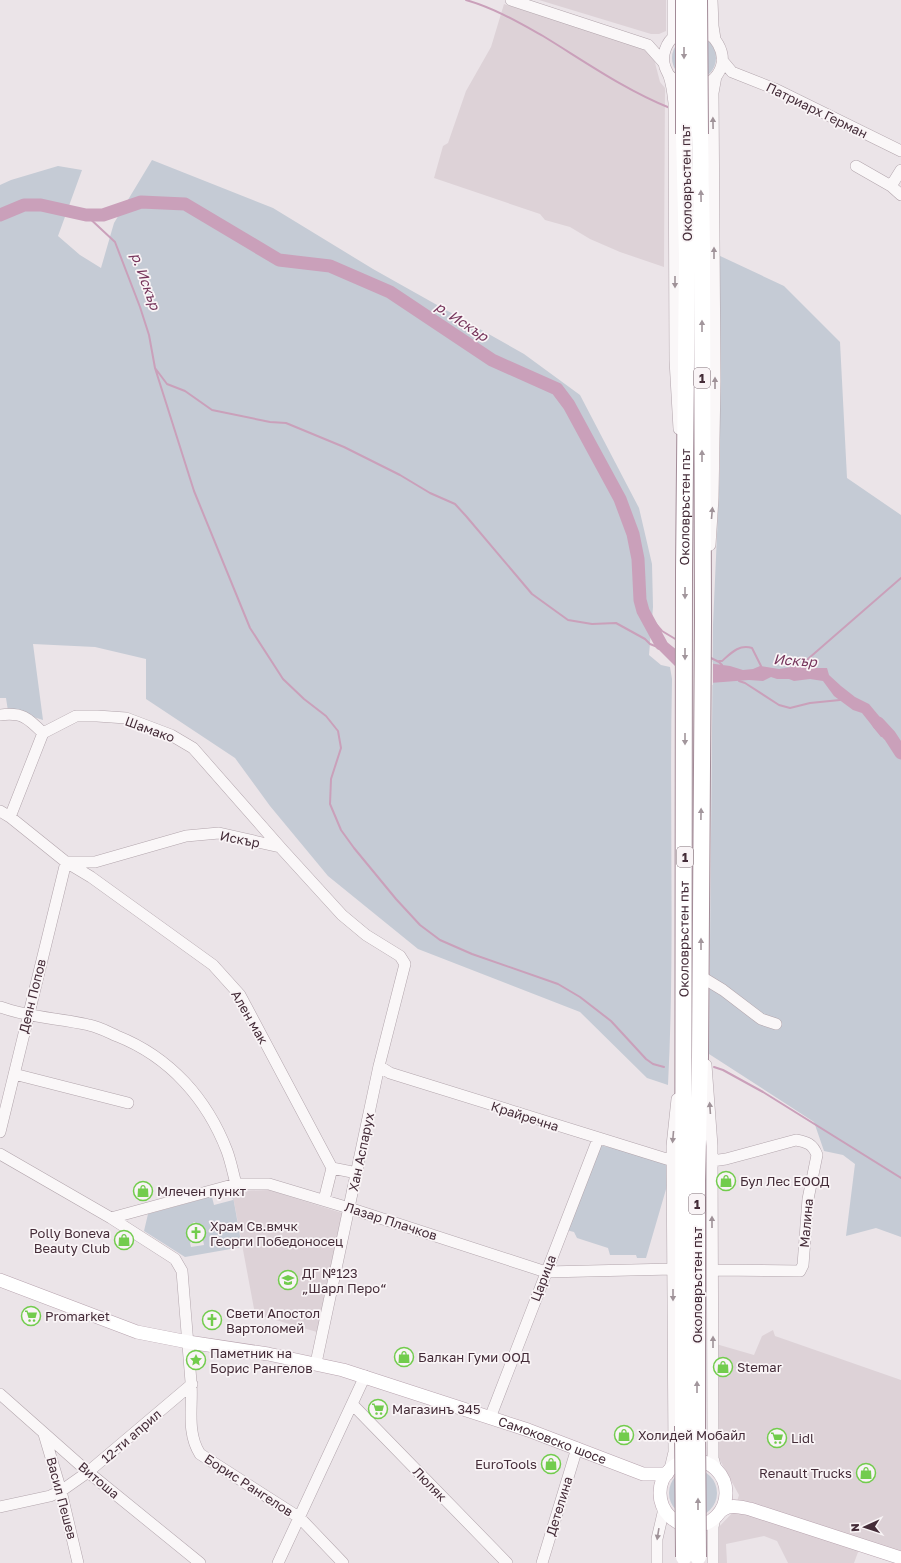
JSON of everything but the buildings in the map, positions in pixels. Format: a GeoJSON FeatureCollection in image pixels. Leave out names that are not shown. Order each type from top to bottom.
{"type":"FeatureCollection","features":[{"type":"Feature","properties":{"kind":"highway","name":"Околовръстен път"},"geometry":{"type":"LineString","coordinates":[[684,0],[692,134],[702,250],[703,622],[701,980],[690,1426]]}},
{"type":"Feature","properties":{"kind":"highway","name":"Околовръстен път"},"geometry":{"type":"LineString","coordinates":[[691,1560],[690,1426],[682,1176],[684,1014],[684,571],[687,257],[699,0]]}},
{"type":"Feature","properties":{"kind":"main road","name":"Самоковско шосе"},"geometry":{"type":"LineString","coordinates":[[0,1280],[137,1332],[316,1363],[365,1376],[577,1448],[643,1474],[660,1493]]}},
{"type":"Feature","properties":{"kind":"main road"},"geometry":{"type":"LineString","coordinates":[[757,1511],[730,1495],[723,1478],[716,1469],[707,1463],[696,1460],[683,1462],[668,1471],[661,1487],[660,1493],[663,1506],[670,1516],[684,1525],[699,1526],[719,1514],[727,1507],[733,1506],[757,1511],[901,1558]]}},
{"type":"Feature","properties":{"kind":"main road","name":"Самоковско шосе"},"geometry":{"type":"LineString","coordinates":[[643,1474],[668,1471]]}},
{"type":"Feature","properties":{"kind":"main road"},"geometry":{"type":"LineString","coordinates":[[719,1514],[726,1502],[726,1487]]}},
{"type":"Feature","properties":{"kind":"street"},"geometry":{"type":"LineString","coordinates":[[511,0],[648,45],[664,63],[669,76],[674,103],[675,360],[680,448],[684,571]]}},
{"type":"Feature","properties":{"kind":"street"},"geometry":{"type":"LineString","coordinates":[[664,63],[664,54],[671,39],[673,0]]}},
{"type":"Feature","properties":{"kind":"street"},"geometry":{"type":"LineString","coordinates":[[703,622],[713,498],[715,381],[713,93],[722,60],[712,26],[712,0]]}},
{"type":"Feature","properties":{"kind":"street"},"geometry":{"type":"LineString","coordinates":[[648,45],[671,39],[684,30],[692,29],[702,31],[715,39]]}},
{"type":"Feature","properties":{"kind":"street","name":"Патриарх Герман"},"geometry":{"type":"LineString","coordinates":[[722,60],[732,72]]}},
{"type":"Feature","properties":{"kind":"street","name":"Патриарх Герман"},"geometry":{"type":"LineString","coordinates":[[717,75],[721,72],[732,72],[775,89],[901,151]]}},
{"type":"Feature","properties":{"kind":"street"},"geometry":{"type":"LineString","coordinates":[[669,76],[679,84],[692,88],[709,83],[717,75]]}},
{"type":"Feature","properties":{"kind":"street"},"geometry":{"type":"LineString","coordinates":[[856,166],[891,186],[901,195]]}},
{"type":"Feature","properties":{"kind":"street"},"geometry":{"type":"LineString","coordinates":[[891,186],[901,170]]}},
{"type":"Feature","properties":{"kind":"street"},"geometry":{"type":"LineString","coordinates":[[0,715],[9,714],[24,716],[43,733],[10,817]]}},
{"type":"Feature","properties":{"kind":"street","name":"Шамако"},"geometry":{"type":"LineString","coordinates":[[43,733],[76,716],[97,716],[126,718],[171,735],[192,748],[280,847]]}},
{"type":"Feature","properties":{"kind":"street"},"geometry":{"type":"LineString","coordinates":[[0,811],[10,817],[66,862]]}},
{"type":"Feature","properties":{"kind":"street","name":"Искър"},"geometry":{"type":"LineString","coordinates":[[66,862],[95,862],[186,836],[219,833],[280,847]]}},
{"type":"Feature","properties":{"kind":"street","name":"Хан Аспарух"},"geometry":{"type":"LineString","coordinates":[[280,847],[342,915],[366,935],[400,956],[405,964],[379,1066],[316,1363]]}},
{"type":"Feature","properties":{"kind":"street","name":"Деян Попов"},"geometry":{"type":"LineString","coordinates":[[0,1132],[66,862]]}},
{"type":"Feature","properties":{"kind":"street","name":"Ален мак"},"geometry":{"type":"LineString","coordinates":[[66,862],[91,877],[213,965],[240,995],[332,1168]]}},
{"type":"Feature","properties":{"kind":"street"},"geometry":{"type":"LineString","coordinates":[[701,980],[723,990],[761,1019],[776,1024]]}},
{"type":"Feature","properties":{"kind":"street","name":"Околовръстен път"},"geometry":{"type":"LineString","coordinates":[[701,980],[712,1161],[713,1458],[716,1469]]}},
{"type":"Feature","properties":{"kind":"street"},"geometry":{"type":"LineString","coordinates":[[0,1007],[28,1015],[90,1025],[127,1040],[157,1056],[189,1086],[210,1115],[227,1151],[236,1184]]}},
{"type":"Feature","properties":{"kind":"street","name":"Околовръстен път"},"geometry":{"type":"LineString","coordinates":[[668,1471],[674,1452],[672,1146],[684,1014]]}},
{"type":"Feature","properties":{"kind":"street","name":"Крайречна"},"geometry":{"type":"LineString","coordinates":[[379,1066],[390,1073],[672,1161]]}},
{"type":"Feature","properties":{"kind":"street"},"geometry":{"type":"LineString","coordinates":[[14,1074],[128,1103]]}},
{"type":"Feature","properties":{"kind":"street","name":"Царица"},"geometry":{"type":"LineString","coordinates":[[490,1418],[598,1139]]}},
{"type":"Feature","properties":{"kind":"street","name":"Малина"},"geometry":{"type":"LineString","coordinates":[[712,1161],[726,1159],[796,1140],[805,1141],[811,1144],[817,1155],[808,1199],[803,1265],[800,1271],[713,1270]]}},
{"type":"Feature","properties":{"kind":"street","name":"Борис Рангелов"},"geometry":{"type":"LineString","coordinates":[[0,1154],[111,1218],[175,1259],[182,1271],[192,1384],[192,1430],[193,1439],[200,1454],[300,1518],[343,1563]]}},
{"type":"Feature","properties":{"kind":"street"},"geometry":{"type":"LineString","coordinates":[[324,1200],[332,1168],[357,1173]]}},
{"type":"Feature","properties":{"kind":"street","name":"Лазар Плачков"},"geometry":{"type":"LineString","coordinates":[[111,1218],[236,1184],[269,1184],[350,1208],[546,1272],[673,1269]]}},
{"type":"Feature","properties":{"kind":"street"},"geometry":{"type":"LineString","coordinates":[[278,1563],[353,1405],[365,1376]]}},
{"type":"Feature","properties":{"kind":"street","name":"12-ти април"},"geometry":{"type":"LineString","coordinates":[[0,1507],[50,1496],[61,1491],[88,1472],[192,1384]]}},
{"type":"Feature","properties":{"kind":"street","name":"Витоша"},"geometry":{"type":"LineString","coordinates":[[0,1394],[88,1472],[200,1563]]}},
{"type":"Feature","properties":{"kind":"street","name":"Люляк"},"geometry":{"type":"LineString","coordinates":[[353,1405],[508,1563]]}},
{"type":"Feature","properties":{"kind":"street","name":"Васил Пешев"},"geometry":{"type":"LineString","coordinates":[[44,1433],[61,1491],[78,1563]]}},
{"type":"Feature","properties":{"kind":"street","name":"Детелина"},"geometry":{"type":"LineString","coordinates":[[542,1563],[577,1448]]}},
{"type":"Feature","properties":{"kind":"street"},"geometry":{"type":"LineString","coordinates":[[656,1563],[657,1539],[663,1513],[663,1506]]}},
{"type":"Feature","properties":{"kind":"street"},"geometry":{"type":"LineString","coordinates":[[713,1563],[713,1527],[719,1514]]}},
{"type":"Feature","properties":{"kind":"shaded area"},"geometry":{"type":"Polygon","coordinates":[[[539,0],[666,0],[666,31],[659,34],[651,34],[539,0]]]}},
{"type":"Feature","properties":{"kind":"shaded area"},"geometry":{"type":"Polygon","coordinates":[[[504,4],[646,49],[653,55],[660,82],[665,88],[664,267],[620,252],[590,239],[570,227],[545,220],[540,214],[434,178],[443,146],[448,143],[466,91],[491,47],[504,4]]]}},
{"type":"Feature","properties":{"kind":"shaded area"},"geometry":{"type":"Polygon","coordinates":[[[698,36],[703,37],[710,42],[715,49],[715,67],[710,74],[703,79],[690,80],[685,79],[678,74],[673,67],[672,54],[673,49],[678,42],[685,37],[698,36]]]}},
{"type":"Feature","properties":{"kind":"shaded area"},"geometry":{"type":"Polygon","coordinates":[[[152,160],[273,208],[373,269],[524,354],[580,395],[639,508],[652,564],[653,607],[649,655],[661,665],[670,667],[672,679],[672,933],[668,1085],[647,1078],[580,1012],[418,949],[328,876],[270,806],[235,758],[146,699],[146,659],[95,647],[33,644],[43,720],[8,711],[6,698],[0,698],[0,185],[11,180],[58,166],[82,170],[58,236],[80,255],[101,268],[114,223],[152,160]]]}},
{"type":"Feature","properties":{"kind":"shaded area"},"geometry":{"type":"Polygon","coordinates":[[[718,255],[784,286],[840,342],[847,478],[901,515],[901,1237],[876,1228],[846,1236],[855,1164],[843,1155],[824,1151],[814,1122],[709,1054],[713,625],[720,467],[718,255]]]}},
{"type":"Feature","properties":{"kind":"shaded area"},"geometry":{"type":"Polygon","coordinates":[[[652,630],[688,659],[700,662],[730,666],[743,670],[753,669],[760,666],[779,669],[802,664],[808,668],[827,668],[829,675],[841,686],[855,697],[869,704],[894,734],[881,737],[862,713],[853,710],[834,696],[823,681],[810,679],[794,681],[771,677],[763,681],[749,680],[710,683],[680,671],[660,651],[652,630]]]}},
{"type":"Feature","properties":{"kind":"shaded area"},"geometry":{"type":"Polygon","coordinates":[[[599,1145],[668,1160],[669,1179],[646,1258],[637,1258],[636,1255],[610,1255],[608,1248],[577,1238],[574,1232],[566,1230],[599,1145]]]}},
{"type":"Feature","properties":{"kind":"shaded area","name":"ДГ №123 „Шарл Перо“"},"geometry":{"type":"Polygon","coordinates":[[[269,1190],[342,1213],[317,1332],[255,1314],[232,1191],[269,1190]]]}},
{"type":"Feature","properties":{"kind":"shaded area"},"geometry":{"type":"Polygon","coordinates":[[[232,1191],[242,1247],[185,1257],[144,1231],[148,1214],[232,1191]],[[231,1192],[212,1197],[214,1205],[233,1200],[231,1192]],[[194,1222],[189,1226],[191,1247],[204,1245],[200,1225],[194,1222]]]}},
{"type":"Feature","properties":{"kind":"shaded area"},"geometry":{"type":"Polygon","coordinates":[[[773,1330],[775,1336],[901,1380],[901,1558],[861,1544],[854,1563],[788,1563],[777,1541],[764,1536],[726,1544],[727,1563],[716,1563],[717,1529],[734,1511],[739,1495],[716,1453],[716,1344],[754,1355],[762,1336],[773,1330]]]}},
{"type":"Feature","properties":{"kind":"shaded area"},"geometry":{"type":"Polygon","coordinates":[[[693,1469],[702,1471],[710,1476],[715,1484],[717,1493],[715,1502],[710,1510],[702,1515],[693,1517],[684,1515],[676,1510],[671,1502],[669,1493],[671,1484],[676,1476],[684,1471],[693,1469]]]}},
{"type":"Feature","properties":{"kind":"pier"},"geometry":{"type":"Polygon","coordinates":[[[675,646],[689,657],[701,661],[713,662],[713,685],[694,682],[675,670],[675,646]]]}},
{"type":"Feature","properties":{"kind":"waterway"},"geometry":{"type":"LineString","coordinates":[[466,0],[496,11],[515,21],[543,36],[637,93],[670,108]]}},
{"type":"Feature","properties":{"kind":"waterway","name":"р. Искър"},"geometry":{"type":"LineString","coordinates":[[0,215],[24,205],[41,205],[86,215],[103,215],[141,202],[185,204],[279,260],[330,266],[390,292],[492,360],[557,389],[569,405],[620,499],[633,534],[638,559],[640,600],[643,611],[661,644]]}},
{"type":"Feature","properties":{"kind":"waterway","name":"р. Искър"},"geometry":{"type":"LineString","coordinates":[[86,215],[115,242],[149,335],[155,368],[167,384],[185,391],[212,410],[270,422],[286,423],[344,447],[400,475],[430,493],[455,504],[532,594],[568,620],[592,624],[616,623],[645,639],[650,644],[660,648]]}},
{"type":"Feature","properties":{"kind":"waterway"},"geometry":{"type":"LineString","coordinates":[[155,368],[194,491],[250,628],[283,679],[304,699],[326,716],[338,731],[341,748],[331,779],[330,804],[341,830],[354,848],[396,899],[420,925],[440,940],[472,954],[558,984],[580,997],[611,1021],[646,1059],[653,1064],[664,1067]]}},
{"type":"Feature","properties":{"kind":"waterway"},"geometry":{"type":"LineString","coordinates":[[801,665],[901,578]]}},
{"type":"Feature","properties":{"kind":"waterway"},"geometry":{"type":"LineString","coordinates":[[643,611],[662,631],[677,640]]}},
{"type":"Feature","properties":{"kind":"waterway"},"geometry":{"type":"LineString","coordinates":[[719,661],[722,661],[739,648],[747,647],[752,648],[762,668]]}},
{"type":"Feature","properties":{"kind":"waterway"},"geometry":{"type":"LineString","coordinates":[[709,657],[722,665]]}},
{"type":"Feature","properties":{"kind":"waterway"},"geometry":{"type":"LineString","coordinates":[[739,681],[745,683],[779,705],[790,708],[810,703],[840,700]]}},
{"type":"Feature","properties":{"kind":"waterway","name":"Искър"},"geometry":{"type":"LineString","coordinates":[[878,723],[890,736],[901,753]]}},
{"type":"Feature","properties":{"kind":"waterway"},"geometry":{"type":"LineString","coordinates":[[714,1067],[723,1070],[763,1092],[901,1178]]}},
{"type":"Feature","properties":{"kind":"place","name":"Бул Лес ЕООД"},"geometry":{"type":"Point","coordinates":[726,1181]}},
{"type":"Feature","properties":{"kind":"place","name":"Млечен пункт"},"geometry":{"type":"Point","coordinates":[143,1191]}},
{"type":"Feature","properties":{"kind":"place","name":"Храм Св.вмчк Георги Победоносец"},"geometry":{"type":"Point","coordinates":[196,1233]}},
{"type":"Feature","properties":{"kind":"place","name":"Polly Boneva Beauty Club"},"geometry":{"type":"Point","coordinates":[124,1240]}},
{"type":"Feature","properties":{"kind":"place","name":"ДГ №123 „Шарл Перо“"},"geometry":{"type":"Point","coordinates":[288,1280]}},
{"type":"Feature","properties":{"kind":"place","name":"Promarket"},"geometry":{"type":"Point","coordinates":[31,1316]}},
{"type":"Feature","properties":{"kind":"place","name":"Свети Апостол Вартоломей"},"geometry":{"type":"Point","coordinates":[212,1320]}},
{"type":"Feature","properties":{"kind":"place","name":"Балкан Гуми ООД"},"geometry":{"type":"Point","coordinates":[404,1357]}},
{"type":"Feature","properties":{"kind":"place","name":"Паметник на Борис Рангелов"},"geometry":{"type":"Point","coordinates":[196,1360]}},
{"type":"Feature","properties":{"kind":"place","name":"Stemar"},"geometry":{"type":"Point","coordinates":[723,1367]}},
{"type":"Feature","properties":{"kind":"place","name":"Магазинъ 345"},"geometry":{"type":"Point","coordinates":[378,1409]}},
{"type":"Feature","properties":{"kind":"place","name":"Холидей Мобайл"},"geometry":{"type":"Point","coordinates":[624,1435]}},
{"type":"Feature","properties":{"kind":"place","name":"Lidl"},"geometry":{"type":"Point","coordinates":[777,1438]}},
{"type":"Feature","properties":{"kind":"place","name":"EuroTools"},"geometry":{"type":"Point","coordinates":[551,1464]}},
{"type":"Feature","properties":{"kind":"place","name":"Renault Trucks"},"geometry":{"type":"Point","coordinates":[866,1473]}}]}
